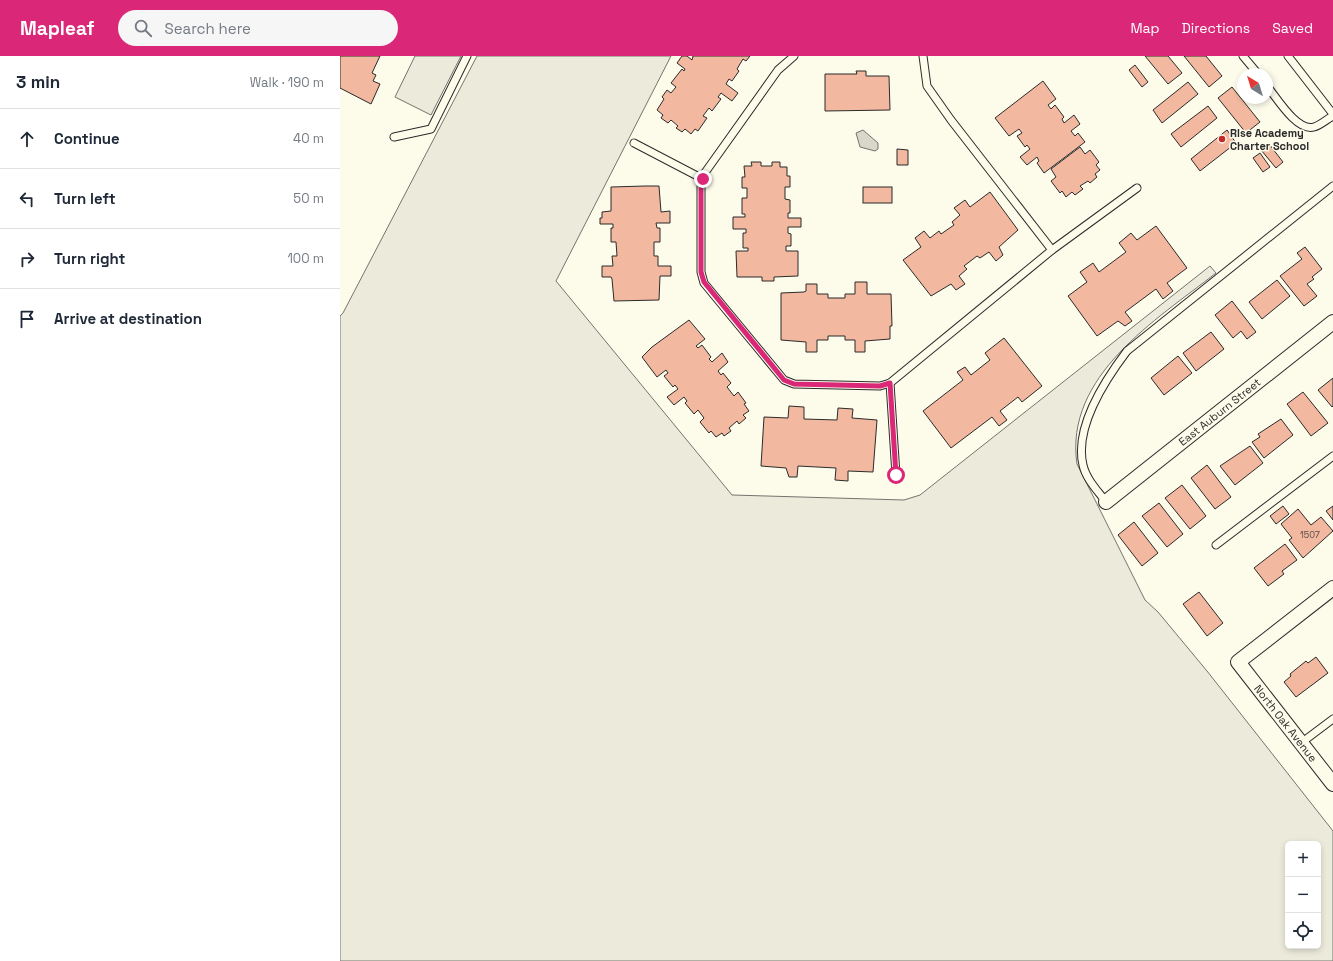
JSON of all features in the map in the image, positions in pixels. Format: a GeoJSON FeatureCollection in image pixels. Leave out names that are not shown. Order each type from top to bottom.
{"type":"FeatureCollection","features":[{"type":"Feature","properties":{"kind":"street","name":"East Auburn Street"},"geometry":{"type":"LineString","coordinates":[[1106,502],[1333,322]]}},
{"type":"Feature","properties":{"kind":"street","name":"North Oak Avenue"},"geometry":{"type":"LineString","coordinates":[[1333,588],[1238,662],[1333,784]]}},
{"type":"Feature","properties":{"kind":"lane"},"geometry":{"type":"LineString","coordinates":[[394,137],[431,129],[467,56]]}},
{"type":"Feature","properties":{"kind":"lane"},"geometry":{"type":"LineString","coordinates":[[794,56],[778,70],[704,174],[701,188],[701,272],[704,282],[784,380],[794,384],[880,386],[890,383],[1052,250],[1137,188]]}},
{"type":"Feature","properties":{"kind":"lane"},"geometry":{"type":"LineString","coordinates":[[923,56],[927,86],[951,120],[1052,250]]}},
{"type":"Feature","properties":{"kind":"lane"},"geometry":{"type":"LineString","coordinates":[[1243,56],[1253,68]]}},
{"type":"Feature","properties":{"kind":"lane"},"geometry":{"type":"LineString","coordinates":[[1273,94],[1294,120],[1309,128],[1315,127],[1333,115],[1288,56]]}},
{"type":"Feature","properties":{"kind":"lane"},"geometry":{"type":"LineString","coordinates":[[634,143],[703,179]]}},
{"type":"Feature","properties":{"kind":"lane"},"geometry":{"type":"LineString","coordinates":[[1106,502],[1090,480],[1083,466],[1081,450],[1083,432],[1094,402],[1115,367],[1127,351],[1333,186]]}},
{"type":"Feature","properties":{"kind":"lane"},"geometry":{"type":"LineString","coordinates":[[890,383],[896,475]]}},
{"type":"Feature","properties":{"kind":"lane"},"geometry":{"type":"LineString","coordinates":[[1216,545],[1333,456]]}},
{"type":"Feature","properties":{"kind":"lane"},"geometry":{"type":"LineString","coordinates":[[1301,743],[1333,719]]}},
{"type":"Feature","properties":{"kind":"shaded area"},"geometry":{"type":"Polygon","coordinates":[[[415,56],[461,56],[431,115],[395,97],[415,56]]]}},
{"type":"Feature","properties":{"kind":"shaded area"},"geometry":{"type":"Polygon","coordinates":[[[477,56],[671,56],[556,281],[732,495],[904,500],[920,495],[1210,266],[1216,273],[1142,331],[1119,353],[1099,377],[1085,404],[1077,432],[1077,464],[1145,600],[1158,612],[1207,671],[1333,831],[1333,961],[340,961],[340,316],[343,313],[477,56]]]}},
{"type":"Feature","properties":{"kind":"shaded area"},"geometry":{"type":"Polygon","coordinates":[[[863,130],[878,143],[878,149],[875,151],[860,147],[856,133],[863,130]]]}},
{"type":"Feature","properties":{"kind":"building"},"geometry":{"type":"Polygon","coordinates":[[[340,56],[380,56],[372,73],[376,75],[373,81],[380,84],[371,104],[340,88],[340,56]]]}},
{"type":"Feature","properties":{"kind":"building"},"geometry":{"type":"Polygon","coordinates":[[[682,56],[687,56],[692,60],[693,56],[750,56],[746,61],[743,59],[737,69],[739,71],[732,81],[729,79],[726,84],[738,93],[732,101],[721,93],[718,97],[721,99],[712,111],[709,108],[703,116],[707,118],[698,131],[695,129],[691,134],[685,129],[682,132],[676,128],[678,126],[671,120],[668,123],[661,118],[663,115],[657,110],[664,99],[662,97],[667,90],[671,93],[676,87],[671,83],[682,69],[684,71],[685,69],[677,63],[682,56]]]}},
{"type":"Feature","properties":{"kind":"building"},"geometry":{"type":"Polygon","coordinates":[[[1145,56],[1168,56],[1182,73],[1168,84],[1145,56]]]}},
{"type":"Feature","properties":{"kind":"building"},"geometry":{"type":"Polygon","coordinates":[[[1184,56],[1206,56],[1222,76],[1209,87],[1184,56]]]}},
{"type":"Feature","properties":{"kind":"building"},"geometry":{"type":"Polygon","coordinates":[[[1135,65],[1148,82],[1142,87],[1129,70],[1135,65]]]}},
{"type":"Feature","properties":{"kind":"building"},"geometry":{"type":"Polygon","coordinates":[[[856,71],[866,71],[866,76],[889,76],[890,110],[825,111],[825,74],[857,74],[856,71]]]}},
{"type":"Feature","properties":{"kind":"building"},"geometry":{"type":"Polygon","coordinates":[[[1043,81],[1056,99],[1048,105],[1051,109],[1055,105],[1064,117],[1062,119],[1064,123],[1074,115],[1080,124],[1071,131],[1075,136],[1078,133],[1085,142],[1044,173],[1037,163],[1039,161],[1037,157],[1027,165],[1020,157],[1030,149],[1027,145],[1025,147],[1017,136],[1022,133],[1019,129],[1009,136],[995,118],[1043,81]]]}},
{"type":"Feature","properties":{"kind":"building"},"geometry":{"type":"Polygon","coordinates":[[[1188,82],[1198,94],[1162,123],[1153,110],[1188,82]]]}},
{"type":"Feature","properties":{"kind":"building"},"geometry":{"type":"Polygon","coordinates":[[[1232,87],[1237,93],[1237,104],[1246,104],[1260,122],[1246,133],[1218,98],[1232,87]]]}},
{"type":"Feature","properties":{"kind":"building"},"geometry":{"type":"Polygon","coordinates":[[[1208,106],[1217,118],[1181,147],[1171,134],[1208,106]]]}},
{"type":"Feature","properties":{"kind":"building"},"geometry":{"type":"Polygon","coordinates":[[[1227,130],[1236,143],[1200,171],[1191,159],[1227,130]]]}},
{"type":"Feature","properties":{"kind":"building"},"geometry":{"type":"Polygon","coordinates":[[[1269,144],[1283,162],[1276,168],[1261,150],[1269,144]]]}},
{"type":"Feature","properties":{"kind":"building"},"geometry":{"type":"Polygon","coordinates":[[[1080,147],[1085,154],[1090,150],[1099,162],[1096,165],[1100,170],[1095,174],[1097,177],[1090,183],[1088,181],[1080,186],[1083,189],[1075,195],[1072,192],[1066,197],[1062,191],[1060,193],[1051,181],[1056,177],[1051,169],[1080,147]]]}},
{"type":"Feature","properties":{"kind":"building"},"geometry":{"type":"Polygon","coordinates":[[[897,149],[908,150],[908,165],[897,165],[897,149]]]}},
{"type":"Feature","properties":{"kind":"building"},"geometry":{"type":"Polygon","coordinates":[[[1260,153],[1270,167],[1263,172],[1253,158],[1260,153]]]}},
{"type":"Feature","properties":{"kind":"building"},"geometry":{"type":"Polygon","coordinates":[[[751,162],[761,162],[761,166],[772,166],[772,162],[780,162],[780,167],[787,167],[787,176],[790,176],[790,187],[785,187],[785,199],[790,200],[790,213],[788,213],[788,218],[801,218],[801,227],[788,227],[788,233],[791,234],[791,246],[786,246],[786,251],[798,251],[798,276],[774,277],[774,281],[762,281],[762,277],[737,277],[736,251],[748,251],[748,248],[743,248],[743,233],[746,233],[746,229],[733,229],[733,217],[745,217],[745,214],[742,214],[742,198],[747,198],[747,188],[742,188],[742,177],[745,177],[744,166],[752,166],[751,162]]]}},
{"type":"Feature","properties":{"kind":"building"},"geometry":{"type":"Polygon","coordinates":[[[659,186],[661,212],[670,211],[670,223],[656,223],[657,228],[660,228],[660,242],[654,242],[654,256],[658,256],[658,266],[671,266],[671,276],[660,276],[659,300],[614,301],[611,277],[602,277],[602,266],[613,266],[612,256],[617,256],[616,242],[611,242],[611,228],[613,228],[613,224],[600,224],[602,212],[611,211],[611,187],[659,186]]]}},
{"type":"Feature","properties":{"kind":"building"},"geometry":{"type":"Polygon","coordinates":[[[863,187],[892,187],[892,203],[863,203],[863,187]]]}},
{"type":"Feature","properties":{"kind":"building"},"geometry":{"type":"Polygon","coordinates":[[[990,192],[1018,230],[999,247],[1003,255],[996,261],[989,252],[980,258],[977,256],[964,266],[967,269],[959,276],[965,284],[956,290],[951,284],[931,296],[903,260],[921,247],[915,238],[924,231],[930,238],[939,231],[941,234],[954,225],[952,222],[960,215],[954,208],[965,200],[970,207],[990,192]]]}},
{"type":"Feature","properties":{"kind":"building"},"geometry":{"type":"Polygon","coordinates":[[[1156,226],[1187,268],[1167,283],[1173,291],[1163,299],[1156,289],[1125,312],[1132,321],[1125,326],[1118,321],[1097,336],[1068,296],[1087,282],[1080,272],[1093,263],[1099,272],[1126,252],[1119,243],[1131,233],[1137,240],[1156,226]]]}},
{"type":"Feature","properties":{"kind":"building"},"geometry":{"type":"Polygon","coordinates":[[[1305,247],[1322,269],[1312,277],[1314,279],[1307,284],[1317,296],[1304,306],[1280,276],[1302,259],[1297,253],[1305,247]]]}},
{"type":"Feature","properties":{"kind":"building"},"geometry":{"type":"Polygon","coordinates":[[[1277,280],[1290,296],[1262,319],[1249,302],[1277,280]]]}},
{"type":"Feature","properties":{"kind":"building"},"geometry":{"type":"Polygon","coordinates":[[[855,282],[867,282],[867,294],[891,294],[892,326],[890,326],[890,339],[865,341],[865,352],[855,352],[855,340],[845,340],[845,336],[828,336],[828,340],[817,340],[817,352],[806,352],[806,342],[781,340],[781,293],[804,292],[806,291],[806,284],[817,284],[817,294],[828,294],[828,298],[845,298],[845,294],[855,294],[855,282]]]}},
{"type":"Feature","properties":{"kind":"building"},"geometry":{"type":"Polygon","coordinates":[[[1232,301],[1256,332],[1247,339],[1241,331],[1233,338],[1215,315],[1232,301]]]}},
{"type":"Feature","properties":{"kind":"building"},"geometry":{"type":"Polygon","coordinates":[[[689,320],[705,339],[696,346],[698,348],[702,345],[711,357],[709,359],[712,362],[722,353],[728,362],[718,371],[721,375],[723,373],[731,383],[727,387],[734,396],[738,392],[746,403],[744,404],[749,411],[743,415],[746,418],[739,424],[737,421],[729,428],[731,431],[724,436],[722,433],[716,437],[711,431],[709,433],[700,422],[704,418],[698,410],[694,414],[685,403],[687,401],[684,397],[674,405],[667,397],[678,389],[675,385],[673,387],[664,376],[668,373],[666,370],[657,377],[642,357],[652,347],[689,320]]]}},
{"type":"Feature","properties":{"kind":"building"},"geometry":{"type":"Polygon","coordinates":[[[1211,332],[1224,349],[1196,371],[1183,353],[1211,332]]]}},
{"type":"Feature","properties":{"kind":"building"},"geometry":{"type":"Polygon","coordinates":[[[1004,338],[1042,386],[1022,402],[1018,397],[1000,411],[1007,420],[999,426],[992,417],[951,448],[923,411],[963,380],[957,372],[965,367],[971,375],[990,360],[985,353],[1004,338]]]}},
{"type":"Feature","properties":{"kind":"building"},"geometry":{"type":"Polygon","coordinates":[[[1178,356],[1192,373],[1164,395],[1151,378],[1178,356]]]}},
{"type":"Feature","properties":{"kind":"building"},"geometry":{"type":"Polygon","coordinates":[[[1333,378],[1333,406],[1332,407],[1318,390],[1333,378]]]}},
{"type":"Feature","properties":{"kind":"building"},"geometry":{"type":"Polygon","coordinates":[[[1303,392],[1328,423],[1311,436],[1287,404],[1303,392]]]}},
{"type":"Feature","properties":{"kind":"building"},"geometry":{"type":"Polygon","coordinates":[[[789,406],[804,407],[804,419],[837,420],[838,408],[853,409],[852,418],[877,420],[873,472],[848,471],[848,481],[835,480],[836,468],[798,466],[797,477],[789,477],[786,468],[761,466],[764,417],[788,418],[789,406]]]}},
{"type":"Feature","properties":{"kind":"building"},"geometry":{"type":"Polygon","coordinates":[[[1281,419],[1293,435],[1264,458],[1252,442],[1260,437],[1258,434],[1281,419]]]}},
{"type":"Feature","properties":{"kind":"building"},"geometry":{"type":"Polygon","coordinates":[[[1250,446],[1263,463],[1235,485],[1220,466],[1250,446]]]}},
{"type":"Feature","properties":{"kind":"building"},"geometry":{"type":"Polygon","coordinates":[[[1207,465],[1231,497],[1215,509],[1191,478],[1207,465]]]}},
{"type":"Feature","properties":{"kind":"building"},"geometry":{"type":"Polygon","coordinates":[[[1182,485],[1206,516],[1190,529],[1165,498],[1182,485]]]}},
{"type":"Feature","properties":{"kind":"building"},"geometry":{"type":"Polygon","coordinates":[[[1159,503],[1183,534],[1167,547],[1142,516],[1159,503]]]}},
{"type":"Feature","properties":{"kind":"building"},"geometry":{"type":"Polygon","coordinates":[[[1283,506],[1289,514],[1276,524],[1270,516],[1283,506]]]}},
{"type":"Feature","properties":{"kind":"building"},"geometry":{"type":"Polygon","coordinates":[[[1333,506],[1333,520],[1326,511],[1333,506]]]}},
{"type":"Feature","properties":{"kind":"building"},"geometry":{"type":"Polygon","coordinates":[[[1298,509],[1311,525],[1321,517],[1333,531],[1303,558],[1289,540],[1292,538],[1281,524],[1298,509]]]}},
{"type":"Feature","properties":{"kind":"building"},"geometry":{"type":"Polygon","coordinates":[[[1134,522],[1158,553],[1142,566],[1118,535],[1134,522]]]}},
{"type":"Feature","properties":{"kind":"building"},"geometry":{"type":"Polygon","coordinates":[[[1285,544],[1297,560],[1282,571],[1284,574],[1268,586],[1254,568],[1285,544]]]}},
{"type":"Feature","properties":{"kind":"building"},"geometry":{"type":"Polygon","coordinates":[[[1199,592],[1223,623],[1207,636],[1183,604],[1199,592]]]}},
{"type":"Feature","properties":{"kind":"building"},"geometry":{"type":"Polygon","coordinates":[[[1316,657],[1328,673],[1296,697],[1284,682],[1291,676],[1290,674],[1306,661],[1308,663],[1316,657]]]}},
{"type":"Feature","properties":{"kind":"place","name":"Rise Academy Charter School"},"geometry":{"type":"Point","coordinates":[1222,139]}},
{"type":"Feature","properties":{"kind":"route"},"geometry":{"type":"LineString","coordinates":[[703,179],[701,188],[701,272],[704,282],[784,380],[794,384],[880,386],[890,383],[896,475]]}}]}
